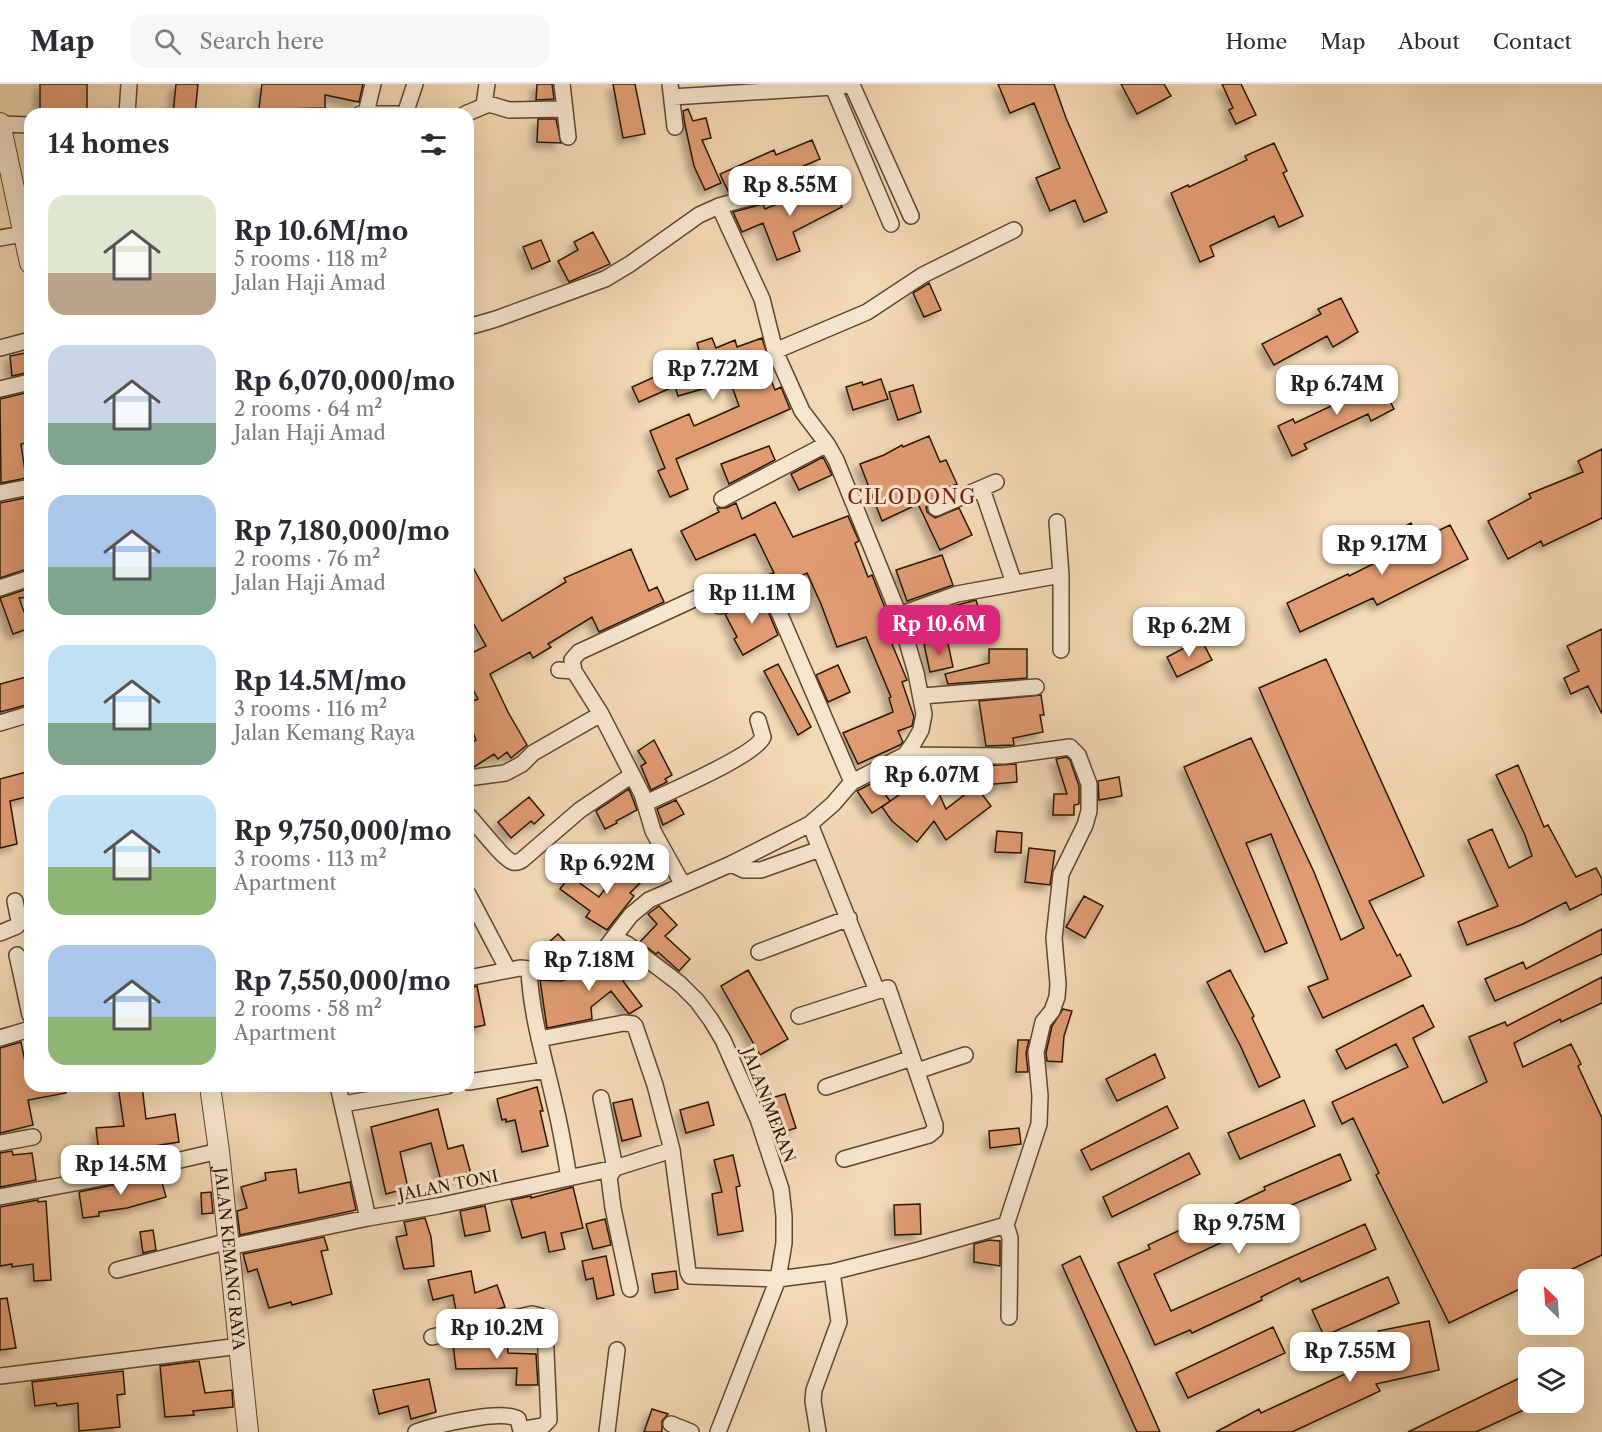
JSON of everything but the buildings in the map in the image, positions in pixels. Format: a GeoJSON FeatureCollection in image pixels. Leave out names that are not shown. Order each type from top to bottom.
{"type":"FeatureCollection","features":[{"type":"Feature","properties":{"kind":"street"},"geometry":{"type":"LineString","coordinates":[[127,108],[129,84]]}},
{"type":"Feature","properties":{"kind":"street"},"geometry":{"type":"LineString","coordinates":[[367,108],[373,84]]}},
{"type":"Feature","properties":{"kind":"street"},"geometry":{"type":"LineString","coordinates":[[407,108],[415,84]]}},
{"type":"Feature","properties":{"kind":"street"},"geometry":{"type":"LineString","coordinates":[[484,105],[488,84]]}},
{"type":"Feature","properties":{"kind":"street"},"geometry":{"type":"LineString","coordinates":[[562,84],[568,137]]}},
{"type":"Feature","properties":{"kind":"street"},"geometry":{"type":"LineString","coordinates":[[675,127],[671,90],[833,87],[852,84],[911,216]]}},
{"type":"Feature","properties":{"kind":"street"},"geometry":{"type":"LineString","coordinates":[[833,87],[891,224]]}},
{"type":"Feature","properties":{"kind":"street"},"geometry":{"type":"LineString","coordinates":[[474,110],[489,104],[509,110],[565,109]]}},
{"type":"Feature","properties":{"kind":"street"},"geometry":{"type":"LineString","coordinates":[[24,125],[0,124],[24,238]]}},
{"type":"Feature","properties":{"kind":"street"},"geometry":{"type":"LineString","coordinates":[[474,325],[605,279],[689,222],[719,206],[798,185]]}},
{"type":"Feature","properties":{"kind":"street"},"geometry":{"type":"LineString","coordinates":[[719,206],[762,299],[775,351],[802,411],[827,444],[846,482],[899,615],[922,696],[924,714],[921,730],[905,755]]}},
{"type":"Feature","properties":{"kind":"street"},"geometry":{"type":"LineString","coordinates":[[775,351],[867,312],[923,275],[1014,230]]}},
{"type":"Feature","properties":{"kind":"street"},"geometry":{"type":"LineString","coordinates":[[0,238],[23,234]]}},
{"type":"Feature","properties":{"kind":"street"},"geometry":{"type":"LineString","coordinates":[[0,348],[24,342]]}},
{"type":"Feature","properties":{"kind":"street"},"geometry":{"type":"LineString","coordinates":[[0,389],[24,383]]}},
{"type":"Feature","properties":{"kind":"street"},"geometry":{"type":"LineString","coordinates":[[722,499],[827,444]]}},
{"type":"Feature","properties":{"kind":"street"},"geometry":{"type":"LineString","coordinates":[[936,508],[996,482]]}},
{"type":"Feature","properties":{"kind":"street"},"geometry":{"type":"LineString","coordinates":[[0,493],[24,488]]}},
{"type":"Feature","properties":{"kind":"street"},"geometry":{"type":"LineString","coordinates":[[982,489],[1014,583]]}},
{"type":"Feature","properties":{"kind":"street"},"geometry":{"type":"LineString","coordinates":[[1057,522],[1061,575],[1061,650]]}},
{"type":"Feature","properties":{"kind":"street"},"geometry":{"type":"LineString","coordinates":[[899,615],[957,594],[1061,575]]}},
{"type":"Feature","properties":{"kind":"street"},"geometry":{"type":"LineString","coordinates":[[0,588],[24,580]]}},
{"type":"Feature","properties":{"kind":"street"},"geometry":{"type":"LineString","coordinates":[[683,885],[653,831],[646,803],[601,714],[566,670],[573,656],[703,595],[710,597],[717,605],[763,585],[768,587],[852,782]]}},
{"type":"Feature","properties":{"kind":"street"},"geometry":{"type":"LineString","coordinates":[[922,696],[1036,687]]}},
{"type":"Feature","properties":{"kind":"street"},"geometry":{"type":"LineString","coordinates":[[474,777],[502,774],[522,764],[533,753],[601,714]]}},
{"type":"Feature","properties":{"kind":"street"},"geometry":{"type":"LineString","coordinates":[[0,723],[24,716]]}},
{"type":"Feature","properties":{"kind":"street"},"geometry":{"type":"LineString","coordinates":[[646,803],[733,761],[756,747],[763,737],[758,720]]}},
{"type":"Feature","properties":{"kind":"street"},"geometry":{"type":"LineString","coordinates":[[474,977],[508,970],[529,969],[559,972],[583,965],[594,959],[640,906],[660,894],[731,864],[810,824],[833,804],[852,782],[905,755],[1004,756],[1070,747],[1078,755],[1089,784],[1090,798],[1085,825],[1061,874],[1054,938],[1057,998],[1052,1011],[1043,1022],[1036,1052],[1040,1096],[1039,1124],[1006,1225],[1010,1238],[1009,1317]]}},
{"type":"Feature","properties":{"kind":"street"},"geometry":{"type":"LineString","coordinates":[[474,822],[503,856],[516,863],[580,810],[632,775]]}},
{"type":"Feature","properties":{"kind":"street"},"geometry":{"type":"LineString","coordinates":[[810,824],[877,991]]}},
{"type":"Feature","properties":{"kind":"street"},"geometry":{"type":"LineString","coordinates":[[731,864],[744,870],[761,870],[820,849]]}},
{"type":"Feature","properties":{"kind":"street"},"geometry":{"type":"LineString","coordinates":[[0,933],[17,926],[19,921],[15,901]]}},
{"type":"Feature","properties":{"kind":"street"},"geometry":{"type":"LineString","coordinates":[[474,905],[508,970]]}},
{"type":"Feature","properties":{"kind":"street"},"geometry":{"type":"LineString","coordinates":[[759,951],[849,918]]}},
{"type":"Feature","properties":{"kind":"street","name":"JALAN MERAN"},"geometry":{"type":"LineString","coordinates":[[614,938],[627,944],[680,984],[697,1001],[723,1040],[758,1119],[781,1189],[784,1243],[778,1279],[718,1432]]}},
{"type":"Feature","properties":{"kind":"street"},"geometry":{"type":"LineString","coordinates":[[17,955],[24,987]]}},
{"type":"Feature","properties":{"kind":"street"},"geometry":{"type":"LineString","coordinates":[[529,969],[530,990],[539,1039],[555,1103],[569,1178]]}},
{"type":"Feature","properties":{"kind":"street"},"geometry":{"type":"LineString","coordinates":[[799,1016],[888,988],[935,1125],[933,1133],[844,1159]]}},
{"type":"Feature","properties":{"kind":"street"},"geometry":{"type":"LineString","coordinates":[[539,1039],[624,1023],[633,1024],[638,1030],[672,1150],[689,1274],[693,1277],[778,1279],[832,1272],[919,1251],[1006,1225]]}},
{"type":"Feature","properties":{"kind":"street"},"geometry":{"type":"LineString","coordinates":[[0,1036],[24,1030]]}},
{"type":"Feature","properties":{"kind":"street"},"geometry":{"type":"LineString","coordinates":[[826,1087],[965,1055]]}},
{"type":"Feature","properties":{"kind":"street"},"geometry":{"type":"LineString","coordinates":[[474,1081],[546,1070]]}},
{"type":"Feature","properties":{"kind":"street","name":"JALAN KEMANG RAYA"},"geometry":{"type":"LineString","coordinates":[[211,1092],[248,1432]]}},
{"type":"Feature","properties":{"kind":"street"},"geometry":{"type":"LineString","coordinates":[[340,1092],[368,1218]]}},
{"type":"Feature","properties":{"kind":"street"},"geometry":{"type":"LineString","coordinates":[[343,1104],[412,1092]]}},
{"type":"Feature","properties":{"kind":"street"},"geometry":{"type":"LineString","coordinates":[[601,1098],[615,1168],[609,1177],[613,1208],[630,1289]]}},
{"type":"Feature","properties":{"kind":"street"},"geometry":{"type":"LineString","coordinates":[[0,1143],[33,1137]]}},
{"type":"Feature","properties":{"kind":"street","name":"JALAN TONI"},"geometry":{"type":"LineString","coordinates":[[117,1270],[229,1244],[438,1206],[569,1178],[615,1168],[672,1150]]}},
{"type":"Feature","properties":{"kind":"street"},"geometry":{"type":"LineString","coordinates":[[0,1197],[107,1178],[219,1151]]}},
{"type":"Feature","properties":{"kind":"street"},"geometry":{"type":"LineString","coordinates":[[818,1432],[813,1401],[814,1390],[839,1322],[832,1272]]}},
{"type":"Feature","properties":{"kind":"street"},"geometry":{"type":"LineString","coordinates":[[416,1432],[465,1420],[501,1415],[518,1419],[521,1432],[543,1426],[549,1420],[545,1328],[540,1317],[532,1314],[432,1337]]}},
{"type":"Feature","properties":{"kind":"street"},"geometry":{"type":"LineString","coordinates":[[0,1376],[240,1346]]}},
{"type":"Feature","properties":{"kind":"street"},"geometry":{"type":"LineString","coordinates":[[607,1432],[617,1350]]}},
{"type":"Feature","properties":{"kind":"street"},"geometry":{"type":"LineString","coordinates":[[671,1424],[691,1432]]}},
{"type":"Feature","properties":{"kind":"district","name":"CILODONG"},"geometry":{"type":"Point","coordinates":[912,497]}}]}
